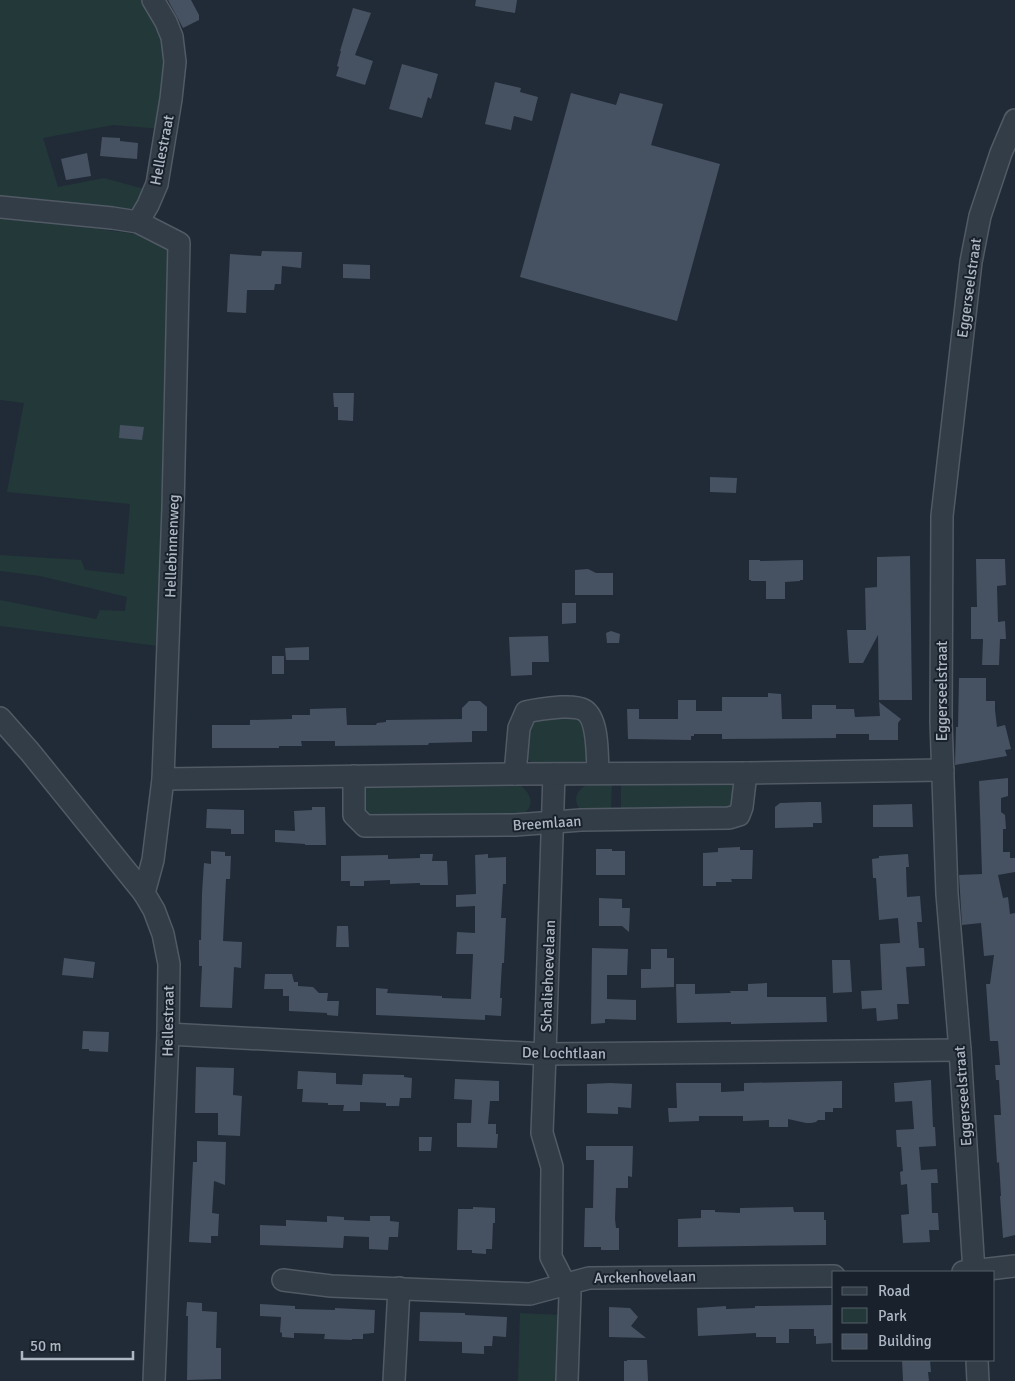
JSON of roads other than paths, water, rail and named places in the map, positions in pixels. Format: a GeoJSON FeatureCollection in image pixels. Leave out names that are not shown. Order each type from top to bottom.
{"type":"FeatureCollection","features":[{"type":"Feature","properties":{"kind":"street","name":"Hellestraat"},"geometry":{"type":"LineString","coordinates":[[138,222],[157,184],[175,62],[172,37],[166,22],[153,0]]}},
{"type":"Feature","properties":{"kind":"street","name":"Eggerseelstraat"},"geometry":{"type":"LineString","coordinates":[[970,1271],[960,1050],[947,894],[941,675],[942,516],[971,262],[980,216],[1001,153],[1015,120]]}},
{"type":"Feature","properties":{"kind":"street"},"geometry":{"type":"LineString","coordinates":[[0,207],[138,222]]}},
{"type":"Feature","properties":{"kind":"street","name":"Hellebinnenweg"},"geometry":{"type":"LineString","coordinates":[[138,222],[179,243],[173,517],[163,779],[153,860],[144,892]]}},
{"type":"Feature","properties":{"kind":"street"},"geometry":{"type":"LineString","coordinates":[[515,774],[519,728],[526,712],[542,708],[574,707],[584,710],[591,717],[595,733],[598,773]]}},
{"type":"Feature","properties":{"kind":"street","name":"Hellestraat"},"geometry":{"type":"LineString","coordinates":[[0,718],[36,759],[144,892],[154,910],[169,964],[168,1034],[154,1381]]}},
{"type":"Feature","properties":{"kind":"street"},"geometry":{"type":"LineString","coordinates":[[163,779],[943,770]]}},
{"type":"Feature","properties":{"kind":"street","name":"Breemlaan"},"geometry":{"type":"LineString","coordinates":[[354,776],[354,814],[365,826],[515,826],[590,820],[730,818],[739,815],[742,807],[746,773]]}},
{"type":"Feature","properties":{"kind":"street","name":"Schaliehoevelaan"},"geometry":{"type":"LineString","coordinates":[[554,774],[542,1133],[552,1167],[551,1257],[570,1294],[567,1381]]}},
{"type":"Feature","properties":{"kind":"street","name":"De Lochtlaan"},"geometry":{"type":"LineString","coordinates":[[168,1034],[546,1054],[960,1050]]}},
{"type":"Feature","properties":{"kind":"street"},"geometry":{"type":"LineString","coordinates":[[978,1271],[1015,1266]]}},
{"type":"Feature","properties":{"kind":"street","name":"Arckenhovelaan"},"geometry":{"type":"LineString","coordinates":[[283,1280],[331,1286],[530,1294],[589,1278],[832,1276]]}},
{"type":"Feature","properties":{"kind":"street"},"geometry":{"type":"LineString","coordinates":[[394,1381],[399,1288]]}},
{"type":"Feature","properties":{"kind":"street"},"geometry":{"type":"LineString","coordinates":[[977,1361],[978,1381]]}}]}
